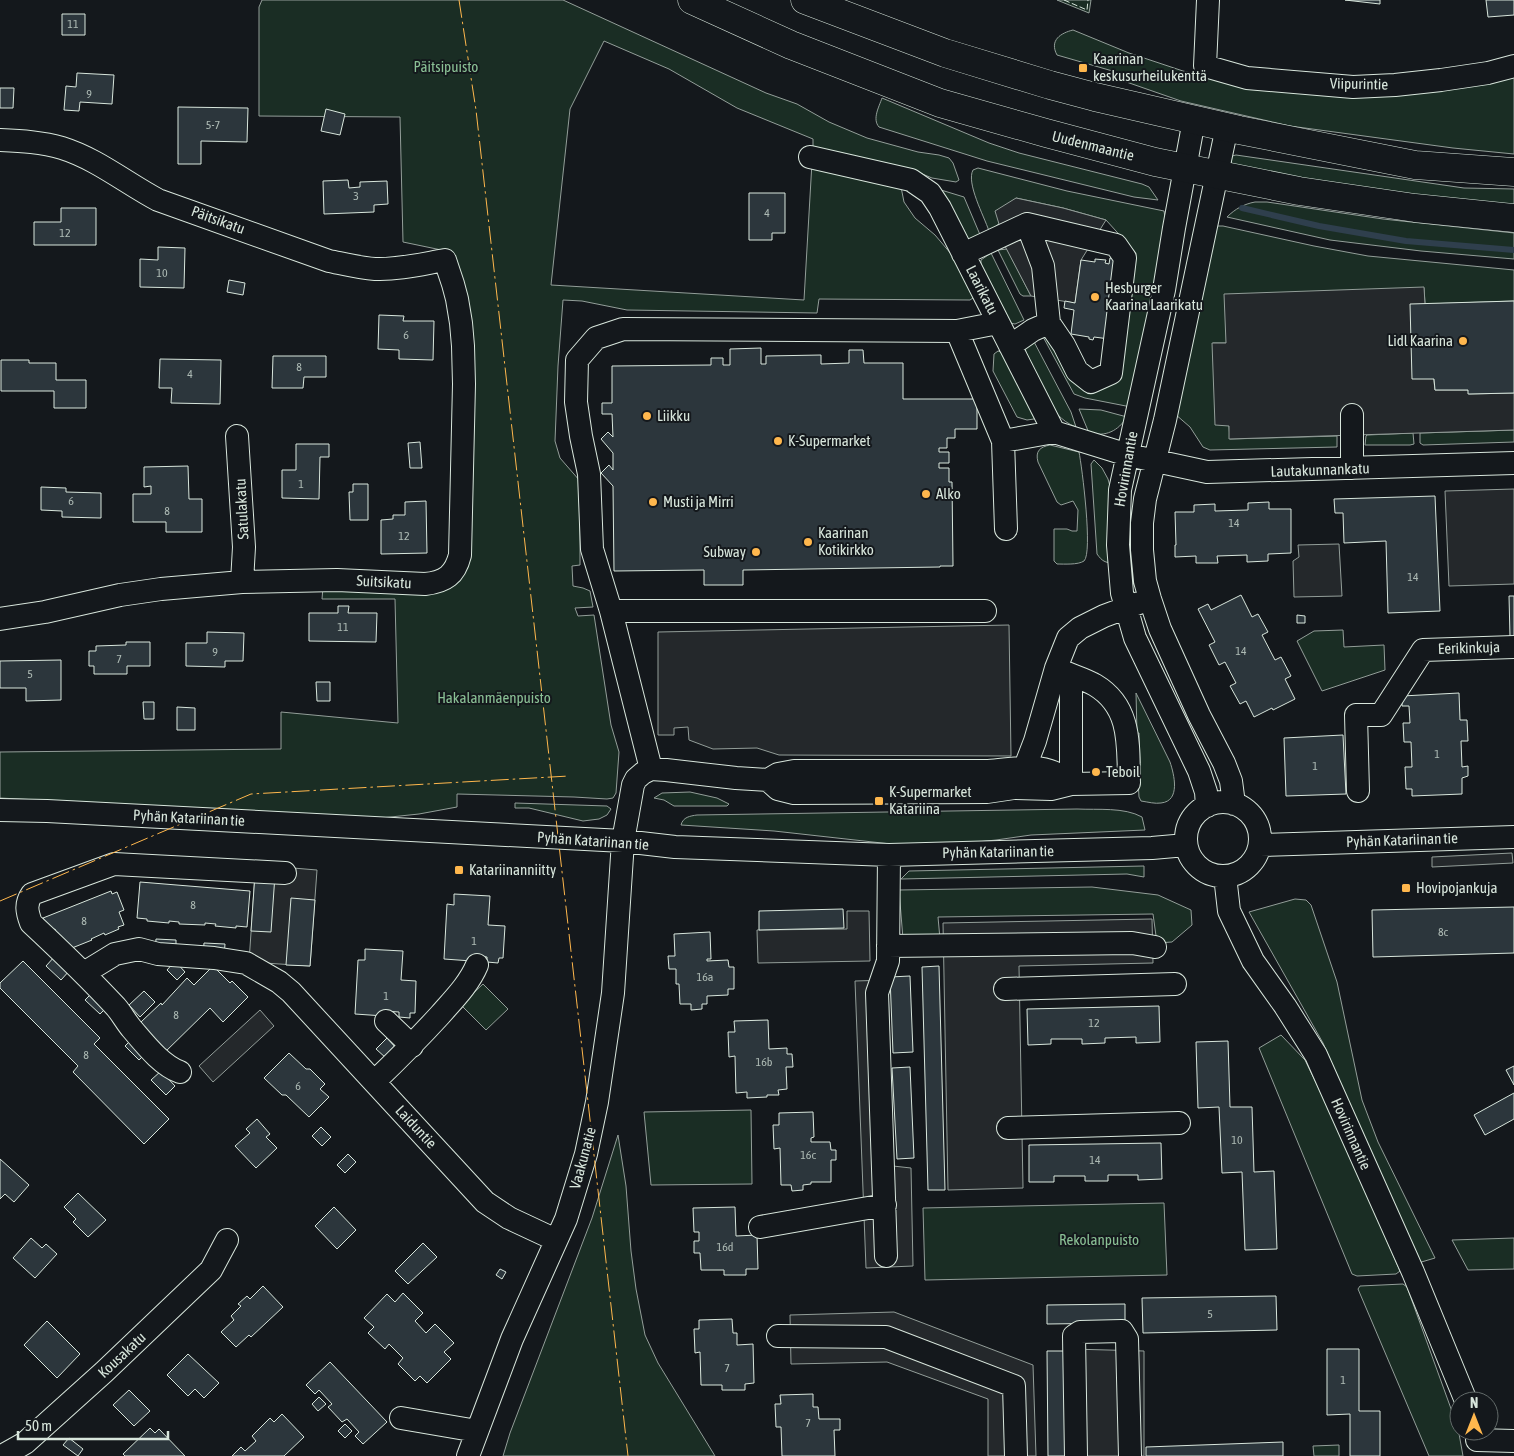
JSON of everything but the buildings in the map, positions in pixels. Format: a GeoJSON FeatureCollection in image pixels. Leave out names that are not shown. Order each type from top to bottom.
{"type":"FeatureCollection","features":[{"type":"Feature","properties":{"kind":"main road","name":"Uudenmaantie"},"geometry":{"type":"LineString","coordinates":[[692,0],[791,45],[940,103],[1046,134],[1185,168],[1299,191],[1406,207],[1514,218]]}},
{"type":"Feature","properties":{"kind":"main road"},"geometry":{"type":"LineString","coordinates":[[805,0],[936,50],[1095,97],[1227,127],[1415,164],[1514,172]]}},
{"type":"Feature","properties":{"kind":"street","name":"Viipurintie"},"geometry":{"type":"LineString","coordinates":[[1208,0],[1205,66],[1247,78],[1353,87],[1441,80],[1488,73],[1514,66]]}},
{"type":"Feature","properties":{"kind":"street","name":"Hovirinnantie"},"geometry":{"type":"LineString","coordinates":[[1194,120],[1164,290],[1120,490],[1118,514],[1119,572],[1134,638],[1199,771],[1206,792],[1206,806]]}},
{"type":"Feature","properties":{"kind":"street","name":"Hovirinnantie"},"geometry":{"type":"LineString","coordinates":[[1227,127],[1173,385],[1145,499],[1142,523],[1142,550],[1145,581],[1160,629],[1199,715],[1224,763],[1231,781],[1234,804]]}},
{"type":"Feature","properties":{"kind":"street","name":"Päitsikatu"},"geometry":{"type":"LineString","coordinates":[[0,140],[38,143],[62,148],[101,166],[136,189],[158,200],[329,261],[376,269],[445,260]]}},
{"type":"Feature","properties":{"kind":"street","name":"Laarikatu"},"geometry":{"type":"LineString","coordinates":[[810,156],[911,180],[930,193],[1054,432]]}},
{"type":"Feature","properties":{"kind":"street"},"geometry":{"type":"LineString","coordinates":[[963,254],[1027,224],[1116,245],[1125,258],[1111,372],[1091,382],[1077,371],[1064,345],[1050,324],[1043,266],[1027,224]]}},
{"type":"Feature","properties":{"kind":"street","name":"Suitsikatu"},"geometry":{"type":"LineString","coordinates":[[0,618],[45,612],[120,595],[161,589],[242,582],[337,580],[425,584],[446,579],[458,563],[460,544],[464,384],[461,323],[453,284],[445,260]]}},
{"type":"Feature","properties":{"kind":"street"},"geometry":{"type":"LineString","coordinates":[[998,323],[958,331],[623,329],[596,338],[577,360],[576,402],[589,474],[592,549],[611,611],[651,769],[768,780],[778,774],[794,771],[988,771],[1007,770],[1024,766],[1057,772],[1071,784]]}},
{"type":"Feature","properties":{"kind":"street"},"geometry":{"type":"LineString","coordinates":[[1010,346],[1033,330],[1050,324]]}},
{"type":"Feature","properties":{"kind":"street"},"geometry":{"type":"LineString","coordinates":[[958,331],[1003,441],[1006,529]]}},
{"type":"Feature","properties":{"kind":"street"},"geometry":{"type":"LineString","coordinates":[[1352,415],[1352,468]]}},
{"type":"Feature","properties":{"kind":"street"},"geometry":{"type":"LineString","coordinates":[[1003,441],[1054,432],[1128,455]]}},
{"type":"Feature","properties":{"kind":"street","name":"Satulakatu"},"geometry":{"type":"LineString","coordinates":[[237,436],[243,538],[242,582]]}},
{"type":"Feature","properties":{"kind":"street","name":"Lautakunnankatu"},"geometry":{"type":"LineString","coordinates":[[1128,455],[1207,472],[1514,464]]}},
{"type":"Feature","properties":{"kind":"street"},"geometry":{"type":"LineString","coordinates":[[1071,784],[1063,672],[1068,638],[1080,628],[1104,616],[1150,599]]}},
{"type":"Feature","properties":{"kind":"street"},"geometry":{"type":"LineString","coordinates":[[611,611],[985,611]]}},
{"type":"Feature","properties":{"kind":"street","name":"Eerikinkuja"},"geometry":{"type":"LineString","coordinates":[[1358,791],[1356,716],[1381,715],[1423,650],[1514,647]]}},
{"type":"Feature","properties":{"kind":"street"},"geometry":{"type":"LineString","coordinates":[[1014,788],[1020,782],[1024,766],[1063,672]]}},
{"type":"Feature","properties":{"kind":"street"},"geometry":{"type":"LineString","coordinates":[[768,780],[778,789],[794,793],[987,792],[1014,788],[1051,789],[1071,784],[1129,783],[1127,730],[1118,708],[1109,696],[1096,685],[1063,672]]}},
{"type":"Feature","properties":{"kind":"street","name":"Vaakunatie"},"geometry":{"type":"LineString","coordinates":[[468,1456],[512,1339],[566,1219],[586,1154],[597,1102],[614,993],[623,841],[633,785],[643,772],[651,769]]}},
{"type":"Feature","properties":{"kind":"street"},"geometry":{"type":"LineString","coordinates":[[1222,802],[1234,804],[1246,810],[1255,820],[1260,832],[1260,845],[1256,857],[1248,867],[1238,874],[1212,875],[1200,868],[1191,858],[1186,845],[1187,829],[1194,816],[1206,806],[1222,802]]}},
{"type":"Feature","properties":{"kind":"street","name":"Pyhän Katariinan tie"},"geometry":{"type":"LineString","coordinates":[[0,810],[623,841],[675,847],[889,855],[1152,848],[1186,845]]}},
{"type":"Feature","properties":{"kind":"street","name":"Pyhän Katariinan tie"},"geometry":{"type":"LineString","coordinates":[[1260,845],[1514,837]]}},
{"type":"Feature","properties":{"kind":"street"},"geometry":{"type":"LineString","coordinates":[[886,1256],[877,993],[888,961],[889,855]]}},
{"type":"Feature","properties":{"kind":"street"},"geometry":{"type":"LineString","coordinates":[[180,1072],[173,1069],[157,1056],[84,973],[31,923],[26,912],[28,900],[32,894],[114,864],[285,873]]}},
{"type":"Feature","properties":{"kind":"street","name":"Hovirinnantie"},"geometry":{"type":"LineString","coordinates":[[1225,876],[1230,911],[1254,961],[1316,1055],[1413,1272],[1462,1391]]}},
{"type":"Feature","properties":{"kind":"street"},"geometry":{"type":"LineString","coordinates":[[888,946],[1132,943],[1154,946]]}},
{"type":"Feature","properties":{"kind":"street","name":"Laiduntie"},"geometry":{"type":"LineString","coordinates":[[84,973],[115,954],[139,948],[158,954],[214,958],[246,963],[279,982],[291,992],[486,1202],[509,1218],[556,1240]]}},
{"type":"Feature","properties":{"kind":"street"},"geometry":{"type":"LineString","coordinates":[[374,1082],[412,1046],[456,998],[473,976],[477,964]]}},
{"type":"Feature","properties":{"kind":"street"},"geometry":{"type":"LineString","coordinates":[[1005,989],[1175,984]]}},
{"type":"Feature","properties":{"kind":"street"},"geometry":{"type":"LineString","coordinates":[[386,1021],[412,1046]]}},
{"type":"Feature","properties":{"kind":"street"},"geometry":{"type":"LineString","coordinates":[[1008,1128],[1179,1123]]}},
{"type":"Feature","properties":{"kind":"street"},"geometry":{"type":"LineString","coordinates":[[760,1227],[885,1205]]}},
{"type":"Feature","properties":{"kind":"street","name":"Kousakatu"},"geometry":{"type":"LineString","coordinates":[[2,1456],[25,1443],[104,1372],[204,1277],[211,1270],[227,1240]]}},
{"type":"Feature","properties":{"kind":"street"},"geometry":{"type":"LineString","coordinates":[[1076,1456],[1074,1336],[1080,1332],[1122,1331],[1127,1338],[1130,1456]]}},
{"type":"Feature","properties":{"kind":"street"},"geometry":{"type":"LineString","coordinates":[[778,1336],[886,1336],[1014,1386],[1016,1456]]}},
{"type":"Feature","properties":{"kind":"street"},"geometry":{"type":"LineString","coordinates":[[400,1418],[477,1431]]}},
{"type":"Feature","properties":{"kind":"street"},"geometry":{"type":"LineString","coordinates":[[1477,1442],[1514,1441]]}},
{"type":"Feature","properties":{"kind":"street"},"geometry":{"type":"LineString","coordinates":[[0,1445],[2,1456]]}},
{"type":"Feature","properties":{"kind":"green space"},"geometry":{"type":"Polygon","coordinates":[[[262,0],[563,0],[766,93],[797,104],[829,122],[867,138],[918,152],[939,155],[949,158],[953,163],[959,180],[956,182],[932,178],[915,171],[813,152],[813,139],[737,108],[669,69],[604,41],[570,109],[551,285],[804,300],[812,162],[900,182],[904,202],[915,218],[935,235],[958,262],[976,296],[970,300],[819,299],[817,313],[627,310],[582,301],[563,300],[555,441],[560,458],[580,481],[580,565],[572,566],[573,586],[590,591],[593,607],[575,608],[578,616],[594,615],[611,725],[619,752],[616,793],[613,798],[457,794],[457,807],[381,818],[0,798],[0,752],[281,749],[281,712],[398,723],[395,599],[322,599],[323,587],[463,569],[451,252],[403,242],[400,117],[259,116],[259,7],[262,0]]]}},
{"type":"Feature","properties":{"kind":"green space"},"geometry":{"type":"Polygon","coordinates":[[[1057,0],[1091,0],[1089,13],[1057,0]]]}},
{"type":"Feature","properties":{"kind":"green space"},"geometry":{"type":"Polygon","coordinates":[[[1073,30],[1129,53],[1183,71],[1237,83],[1514,76],[1514,154],[1453,148],[1290,126],[1181,101],[1115,78],[1116,72],[1057,55],[1054,45],[1055,41],[1064,33],[1073,30]]]}},
{"type":"Feature","properties":{"kind":"green space"},"geometry":{"type":"Polygon","coordinates":[[[882,98],[989,143],[1019,153],[1142,184],[1149,187],[1158,200],[1134,197],[987,161],[879,127],[876,117],[882,98]]]}},
{"type":"Feature","properties":{"kind":"green space"},"geometry":{"type":"Polygon","coordinates":[[[1236,155],[1464,188],[1514,189],[1514,207],[1347,189],[1225,165],[1228,157],[1236,155]]]}},
{"type":"Feature","properties":{"kind":"green space"},"geometry":{"type":"Polygon","coordinates":[[[978,168],[1067,191],[1164,211],[1167,231],[1131,407],[1074,394],[1041,333],[1046,331],[1074,378],[1119,372],[1136,253],[1106,220],[1016,198],[999,224],[989,231],[976,200],[972,183],[971,176],[973,170],[978,168]]]}},
{"type":"Feature","properties":{"kind":"green space"},"geometry":{"type":"Polygon","coordinates":[[[941,190],[964,197],[981,237],[969,239],[964,236],[941,190]]]}},
{"type":"Feature","properties":{"kind":"green space"},"geometry":{"type":"Polygon","coordinates":[[[1255,202],[1267,202],[1383,219],[1514,233],[1514,259],[1421,251],[1330,240],[1227,217],[1240,207],[1255,202]]]}},
{"type":"Feature","properties":{"kind":"green space"},"geometry":{"type":"Polygon","coordinates":[[[1214,226],[1223,226],[1368,256],[1514,270],[1514,301],[1425,304],[1424,288],[1226,343],[1213,343],[1230,439],[1337,436],[1337,447],[1210,450],[1203,447],[1190,427],[1175,414],[1214,226]]]}},
{"type":"Feature","properties":{"kind":"green space"},"geometry":{"type":"Polygon","coordinates":[[[1007,249],[1031,296],[1020,294],[998,250],[1007,249]]]}},
{"type":"Feature","properties":{"kind":"green space"},"geometry":{"type":"Polygon","coordinates":[[[991,253],[1024,320],[1015,324],[1010,323],[981,265],[981,260],[991,253]]]}},
{"type":"Feature","properties":{"kind":"green space"},"geometry":{"type":"Polygon","coordinates":[[[1032,338],[1071,412],[1076,427],[1070,425],[1057,414],[1026,353],[1025,346],[1032,338]]]}},
{"type":"Feature","properties":{"kind":"green space"},"geometry":{"type":"Polygon","coordinates":[[[998,351],[1002,352],[1036,416],[1034,419],[1027,420],[1017,417],[993,371],[994,354],[998,351]]]}},
{"type":"Feature","properties":{"kind":"green space"},"geometry":{"type":"Polygon","coordinates":[[[1079,409],[1101,410],[1127,417],[1120,426],[1111,432],[1101,434],[1089,433],[1079,409]]]}},
{"type":"Feature","properties":{"kind":"green space"},"geometry":{"type":"Polygon","coordinates":[[[1514,430],[1514,442],[1423,445],[1420,443],[1420,433],[1514,430]]]}},
{"type":"Feature","properties":{"kind":"green space"},"geometry":{"type":"Polygon","coordinates":[[[1413,433],[1414,444],[1410,445],[1365,445],[1367,435],[1413,433]]]}},
{"type":"Feature","properties":{"kind":"green space"},"geometry":{"type":"Polygon","coordinates":[[[1050,445],[1079,452],[1086,509],[1087,543],[1084,561],[1078,563],[1057,564],[1054,561],[1054,529],[1077,531],[1078,510],[1073,501],[1061,505],[1057,502],[1038,462],[1037,455],[1039,450],[1050,445]]]}},
{"type":"Feature","properties":{"kind":"green space"},"geometry":{"type":"Polygon","coordinates":[[[1094,460],[1102,468],[1111,490],[1114,563],[1104,561],[1097,554],[1091,464],[1094,460]]]}},
{"type":"Feature","properties":{"kind":"green space"},"geometry":{"type":"Polygon","coordinates":[[[1343,630],[1344,647],[1384,645],[1385,670],[1322,691],[1297,641],[1314,631],[1343,630]]]}},
{"type":"Feature","properties":{"kind":"green space"},"geometry":{"type":"Polygon","coordinates":[[[1136,693],[1170,762],[1173,773],[1174,792],[1167,801],[1161,803],[1141,801],[1139,797],[1137,764],[1140,763],[1136,693]]]}},
{"type":"Feature","properties":{"kind":"green space"},"geometry":{"type":"Polygon","coordinates":[[[690,792],[717,798],[729,804],[727,806],[674,806],[664,800],[654,798],[662,793],[690,792]]]}},
{"type":"Feature","properties":{"kind":"green space"},"geometry":{"type":"Polygon","coordinates":[[[515,803],[607,806],[611,809],[607,815],[599,819],[583,821],[529,808],[515,808],[515,803]]]}},
{"type":"Feature","properties":{"kind":"green space"},"geometry":{"type":"Polygon","coordinates":[[[1111,810],[1135,814],[1142,817],[1145,830],[1031,835],[949,845],[900,845],[774,831],[681,825],[689,816],[697,815],[1111,810]]]}},
{"type":"Feature","properties":{"kind":"green space"},"geometry":{"type":"Polygon","coordinates":[[[1144,866],[1144,877],[1127,874],[901,879],[909,871],[1144,866]]]}},
{"type":"Feature","properties":{"kind":"green space"},"geometry":{"type":"Polygon","coordinates":[[[1092,887],[1158,895],[1191,910],[1192,925],[1172,942],[1157,943],[1153,914],[938,917],[940,939],[903,939],[899,890],[1092,887]]]}},
{"type":"Feature","properties":{"kind":"green space"},"geometry":{"type":"Polygon","coordinates":[[[1295,899],[1306,900],[1311,905],[1337,982],[1362,1100],[1378,1142],[1435,1258],[1418,1263],[1323,1043],[1249,912],[1295,899]]]}},
{"type":"Feature","properties":{"kind":"green space"},"geometry":{"type":"Polygon","coordinates":[[[483,984],[508,1009],[486,1030],[461,1005],[483,984]]]}},
{"type":"Feature","properties":{"kind":"green space"},"geometry":{"type":"Polygon","coordinates":[[[1281,1035],[1305,1060],[1338,1128],[1400,1271],[1396,1274],[1357,1276],[1352,1274],[1259,1048],[1281,1035]]]}},
{"type":"Feature","properties":{"kind":"green space"},"geometry":{"type":"Polygon","coordinates":[[[751,1110],[752,1184],[651,1185],[644,1112],[751,1110]]]}},
{"type":"Feature","properties":{"kind":"green space"},"geometry":{"type":"Polygon","coordinates":[[[618,1135],[626,1186],[636,1289],[645,1335],[658,1363],[715,1456],[503,1456],[592,1218],[618,1135]]]}},
{"type":"Feature","properties":{"kind":"green space","name":"Rekolanpuisto"},"geometry":{"type":"Polygon","coordinates":[[[1164,1203],[1167,1275],[925,1280],[923,1208],[1164,1203]]]}},
{"type":"Feature","properties":{"kind":"green space"},"geometry":{"type":"Polygon","coordinates":[[[1514,1238],[1514,1269],[1468,1270],[1452,1240],[1514,1238]]]}},
{"type":"Feature","properties":{"kind":"green space"},"geometry":{"type":"Polygon","coordinates":[[[1403,1284],[1407,1287],[1449,1403],[1449,1441],[1460,1441],[1463,1456],[1429,1456],[1358,1289],[1360,1286],[1403,1284]]]}},
{"type":"Feature","properties":{"kind":"green space"},"geometry":{"type":"Polygon","coordinates":[[[1339,1445],[1339,1456],[1314,1456],[1313,1446],[1339,1445]]]}},
{"type":"Feature","properties":{"kind":"shaded area"},"geometry":{"type":"Polygon","coordinates":[[[1016,198],[1106,220],[1081,260],[1075,303],[1031,296],[995,227],[999,224],[995,211],[1016,198]]]}},
{"type":"Feature","properties":{"kind":"shaded area"},"geometry":{"type":"Polygon","coordinates":[[[1424,287],[1435,390],[1468,390],[1469,394],[1514,393],[1514,430],[1229,439],[1229,426],[1215,425],[1212,343],[1226,343],[1224,294],[1424,287]]]}},
{"type":"Feature","properties":{"kind":"shaded area"},"geometry":{"type":"Polygon","coordinates":[[[1514,489],[1514,584],[1449,586],[1445,491],[1514,489]]]}},
{"type":"Feature","properties":{"kind":"shaded area"},"geometry":{"type":"Polygon","coordinates":[[[1339,544],[1342,596],[1294,597],[1293,561],[1299,557],[1298,545],[1339,544]]]}},
{"type":"Feature","properties":{"kind":"shaded area"},"geometry":{"type":"Polygon","coordinates":[[[1009,625],[1011,756],[779,755],[757,748],[713,749],[689,740],[688,727],[674,728],[674,735],[658,735],[658,632],[1009,625]]]}},
{"type":"Feature","properties":{"kind":"shaded area"},"geometry":{"type":"Polygon","coordinates":[[[1512,853],[1513,863],[1432,867],[1432,857],[1512,853]]]}},
{"type":"Feature","properties":{"kind":"shaded area"},"geometry":{"type":"Polygon","coordinates":[[[293,868],[317,870],[310,966],[249,962],[255,874],[293,868]]]}},
{"type":"Feature","properties":{"kind":"shaded area"},"geometry":{"type":"Polygon","coordinates":[[[847,911],[869,911],[870,961],[758,963],[757,930],[847,929],[847,911]]]}},
{"type":"Feature","properties":{"kind":"shaded area"},"geometry":{"type":"Polygon","coordinates":[[[1152,919],[1153,963],[1019,966],[1023,1188],[948,1190],[943,923],[1152,919]]]}},
{"type":"Feature","properties":{"kind":"shaded area"},"geometry":{"type":"Polygon","coordinates":[[[888,980],[893,1166],[911,1168],[913,1266],[866,1268],[855,981],[888,980]]]}},
{"type":"Feature","properties":{"kind":"shaded area"},"geometry":{"type":"Polygon","coordinates":[[[260,1010],[274,1026],[213,1082],[199,1066],[260,1010]]]}},
{"type":"Feature","properties":{"kind":"shaded area"},"geometry":{"type":"Polygon","coordinates":[[[894,1312],[1033,1365],[1036,1456],[988,1456],[988,1399],[887,1362],[791,1364],[790,1315],[894,1312]]]}},
{"type":"Feature","properties":{"kind":"shaded area"},"geometry":{"type":"Polygon","coordinates":[[[1071,1349],[1144,1351],[1144,1456],[1071,1456],[1071,1349]]]}},
{"type":"Feature","properties":{"kind":"waterway"},"geometry":{"type":"LineString","coordinates":[[1242,208],[1319,226],[1406,241],[1514,250]]}},
{"type":"Feature","properties":{"kind":"fence"},"geometry":{"type":"LineString","coordinates":[[1064,0],[1087,10],[1088,0]]}},
{"type":"Feature","properties":{"kind":"power"},"geometry":{"type":"LineString","coordinates":[[459,0],[476,110],[628,1456]]}},
{"type":"Feature","properties":{"kind":"power"},"geometry":{"type":"LineString","coordinates":[[0,901],[251,794],[569,776]]}},
{"type":"Feature","properties":{"kind":"place","name":"Kaarinan keskusurheilukenttä"},"geometry":{"type":"Point","coordinates":[1083,68]}},
{"type":"Feature","properties":{"kind":"place","name":"Hesburger Kaarina Laarikatu"},"geometry":{"type":"Point","coordinates":[1095,297]}},
{"type":"Feature","properties":{"kind":"place","name":"Lidl Kaarina"},"geometry":{"type":"Point","coordinates":[1463,341]}},
{"type":"Feature","properties":{"kind":"place","name":"Liikku"},"geometry":{"type":"Point","coordinates":[647,416]}},
{"type":"Feature","properties":{"kind":"place","name":"K-Supermarket"},"geometry":{"type":"Point","coordinates":[778,441]}},
{"type":"Feature","properties":{"kind":"place","name":"Alko"},"geometry":{"type":"Point","coordinates":[926,494]}},
{"type":"Feature","properties":{"kind":"place","name":"Musti ja Mirri"},"geometry":{"type":"Point","coordinates":[653,502]}},
{"type":"Feature","properties":{"kind":"place","name":"Kaarinan Kotikirkko"},"geometry":{"type":"Point","coordinates":[808,542]}},
{"type":"Feature","properties":{"kind":"place","name":"Subway"},"geometry":{"type":"Point","coordinates":[756,552]}},
{"type":"Feature","properties":{"kind":"place","name":"Teboil"},"geometry":{"type":"Point","coordinates":[1096,772]}},
{"type":"Feature","properties":{"kind":"place","name":"K-Supermarket Katariina"},"geometry":{"type":"Point","coordinates":[879,801]}},
{"type":"Feature","properties":{"kind":"place","name":"Katariinanniitty"},"geometry":{"type":"Point","coordinates":[459,870]}},
{"type":"Feature","properties":{"kind":"place","name":"Hovipojankuja"},"geometry":{"type":"Point","coordinates":[1406,888]}},
{"type":"Feature","properties":{"kind":"park label","name":"Päitsipuisto"},"geometry":{"type":"Point","coordinates":[446,67]}},
{"type":"Feature","properties":{"kind":"park label","name":"Hakalanmäenpuisto"},"geometry":{"type":"Point","coordinates":[494,698]}}]}
